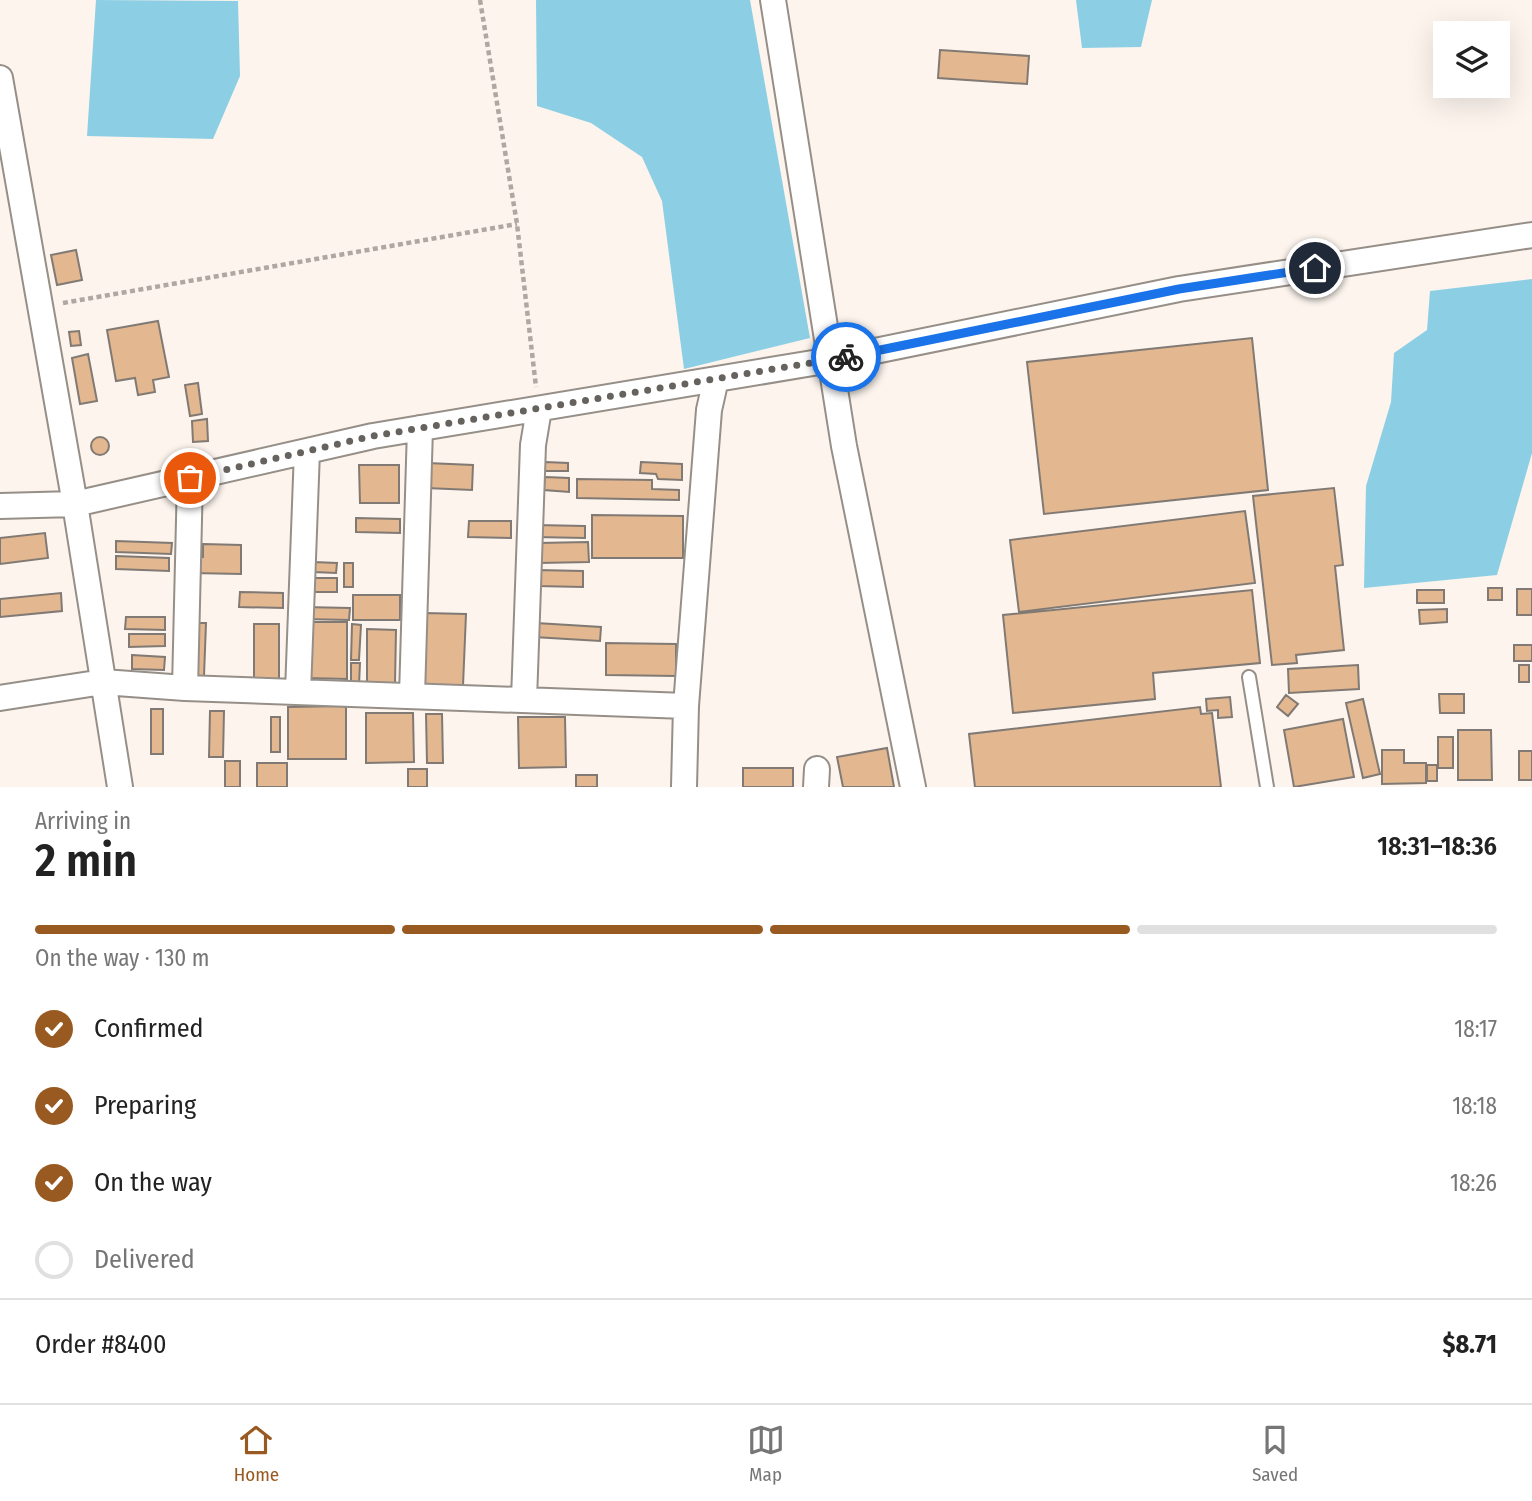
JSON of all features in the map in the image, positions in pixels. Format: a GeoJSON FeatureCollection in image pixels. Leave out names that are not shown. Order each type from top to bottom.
{"type":"FeatureCollection","features":[{"type":"Feature","properties":{"kind":"street"},"geometry":{"type":"LineString","coordinates":[[773,0],[844,446],[913,787]]}},
{"type":"Feature","properties":{"kind":"street"},"geometry":{"type":"LineString","coordinates":[[0,78],[75,504],[120,787]]}},
{"type":"Feature","properties":{"kind":"street"},"geometry":{"type":"LineString","coordinates":[[0,506],[75,504],[420,428],[831,360],[1179,289],[1532,235]]}},
{"type":"Feature","properties":{"kind":"street"},"geometry":{"type":"LineString","coordinates":[[684,787],[686,706],[709,410],[716,379]]}},
{"type":"Feature","properties":{"kind":"street"},"geometry":{"type":"LineString","coordinates":[[524,701],[533,445],[539,409]]}},
{"type":"Feature","properties":{"kind":"street"},"geometry":{"type":"LineString","coordinates":[[412,696],[420,428]]}},
{"type":"Feature","properties":{"kind":"street"},"geometry":{"type":"LineString","coordinates":[[298,692],[307,451]]}},
{"type":"Feature","properties":{"kind":"street"},"geometry":{"type":"LineString","coordinates":[[185,688],[190,478]]}},
{"type":"Feature","properties":{"kind":"street"},"geometry":{"type":"LineString","coordinates":[[0,698],[103,682],[185,688],[686,706]]}},
{"type":"Feature","properties":{"kind":"lane"},"geometry":{"type":"LineString","coordinates":[[1249,677],[1267,787]]}},
{"type":"Feature","properties":{"kind":"path"},"geometry":{"type":"LineString","coordinates":[[480,0],[517,224],[539,409]]}},
{"type":"Feature","properties":{"kind":"path"},"geometry":{"type":"LineString","coordinates":[[41,307],[517,224]]}},
{"type":"Feature","properties":{"kind":"water"},"geometry":{"type":"Polygon","coordinates":[[[96,0],[238,1],[240,76],[213,139],[87,136],[96,0]]]}},
{"type":"Feature","properties":{"kind":"water"},"geometry":{"type":"Polygon","coordinates":[[[536,0],[750,0],[810,338],[684,369],[662,201],[642,157],[591,123],[537,106],[536,0]]]}},
{"type":"Feature","properties":{"kind":"water"},"geometry":{"type":"Polygon","coordinates":[[[1076,0],[1152,0],[1141,47],[1082,48],[1076,0]]]}},
{"type":"Feature","properties":{"kind":"water"},"geometry":{"type":"Polygon","coordinates":[[[1532,279],[1532,453],[1497,575],[1364,588],[1366,486],[1391,402],[1394,353],[1427,330],[1430,291],[1532,279]]]}},
{"type":"Feature","properties":{"kind":"building"},"geometry":{"type":"Polygon","coordinates":[[[940,50],[1029,56],[1027,84],[938,78],[940,50]]]}},
{"type":"Feature","properties":{"kind":"building"},"geometry":{"type":"Polygon","coordinates":[[[76,250],[82,280],[57,285],[51,255],[76,250]]]}},
{"type":"Feature","properties":{"kind":"building"},"geometry":{"type":"Polygon","coordinates":[[[158,321],[169,377],[153,380],[155,392],[138,395],[135,378],[116,381],[107,330],[158,321]]]}},
{"type":"Feature","properties":{"kind":"building"},"geometry":{"type":"Polygon","coordinates":[[[79,331],[81,345],[71,346],[69,332],[79,331]]]}},
{"type":"Feature","properties":{"kind":"building"},"geometry":{"type":"Polygon","coordinates":[[[1252,338],[1268,490],[1044,514],[1027,362],[1252,338]]]}},
{"type":"Feature","properties":{"kind":"building"},"geometry":{"type":"Polygon","coordinates":[[[88,354],[97,401],[80,404],[72,358],[88,354]]]}},
{"type":"Feature","properties":{"kind":"building"},"geometry":{"type":"Polygon","coordinates":[[[198,383],[202,414],[190,416],[185,385],[198,383]]]}},
{"type":"Feature","properties":{"kind":"building"},"geometry":{"type":"Polygon","coordinates":[[[207,419],[208,441],[193,442],[192,421],[207,419]]]}},
{"type":"Feature","properties":{"kind":"building"},"geometry":{"type":"Polygon","coordinates":[[[100,437],[106,440],[109,446],[106,452],[100,455],[94,452],[91,446],[94,440],[100,437]]]}},
{"type":"Feature","properties":{"kind":"building"},"geometry":{"type":"Polygon","coordinates":[[[545,462],[568,463],[568,471],[545,471],[545,462]]]}},
{"type":"Feature","properties":{"kind":"building"},"geometry":{"type":"Polygon","coordinates":[[[641,462],[682,464],[682,480],[658,479],[656,474],[640,473],[641,462]]]}},
{"type":"Feature","properties":{"kind":"building"},"geometry":{"type":"Polygon","coordinates":[[[427,463],[473,465],[472,490],[426,488],[427,463]]]}},
{"type":"Feature","properties":{"kind":"building"},"geometry":{"type":"Polygon","coordinates":[[[359,465],[399,465],[399,503],[360,503],[359,465]]]}},
{"type":"Feature","properties":{"kind":"building"},"geometry":{"type":"Polygon","coordinates":[[[545,477],[569,478],[569,492],[544,490],[545,477]]]}},
{"type":"Feature","properties":{"kind":"building"},"geometry":{"type":"Polygon","coordinates":[[[577,479],[652,480],[652,489],[679,490],[679,500],[577,498],[577,479]]]}},
{"type":"Feature","properties":{"kind":"building"},"geometry":{"type":"Polygon","coordinates":[[[1334,488],[1343,565],[1335,566],[1344,650],[1296,655],[1297,663],[1272,665],[1253,496],[1334,488]]]}},
{"type":"Feature","properties":{"kind":"building"},"geometry":{"type":"Polygon","coordinates":[[[1245,511],[1255,583],[1019,612],[1010,540],[1245,511]]]}},
{"type":"Feature","properties":{"kind":"building"},"geometry":{"type":"Polygon","coordinates":[[[592,515],[683,516],[683,558],[592,558],[592,515]]]}},
{"type":"Feature","properties":{"kind":"building"},"geometry":{"type":"Polygon","coordinates":[[[356,518],[400,519],[400,533],[356,532],[356,518]]]}},
{"type":"Feature","properties":{"kind":"building"},"geometry":{"type":"Polygon","coordinates":[[[469,521],[511,521],[511,538],[468,537],[469,521]]]}},
{"type":"Feature","properties":{"kind":"building"},"geometry":{"type":"Polygon","coordinates":[[[535,525],[585,526],[585,538],[535,537],[535,525]]]}},
{"type":"Feature","properties":{"kind":"building"},"geometry":{"type":"Polygon","coordinates":[[[45,533],[48,558],[0,564],[0,538],[45,533]]]}},
{"type":"Feature","properties":{"kind":"building"},"geometry":{"type":"Polygon","coordinates":[[[116,541],[172,543],[171,554],[116,552],[116,541]]]}},
{"type":"Feature","properties":{"kind":"building"},"geometry":{"type":"Polygon","coordinates":[[[588,542],[589,562],[539,563],[539,543],[588,542]]]}},
{"type":"Feature","properties":{"kind":"building"},"geometry":{"type":"Polygon","coordinates":[[[203,544],[241,545],[241,574],[192,573],[192,557],[203,557],[203,544]]]}},
{"type":"Feature","properties":{"kind":"building"},"geometry":{"type":"Polygon","coordinates":[[[116,556],[169,558],[169,571],[116,569],[116,556]]]}},
{"type":"Feature","properties":{"kind":"building"},"geometry":{"type":"Polygon","coordinates":[[[313,562],[337,563],[336,573],[313,572],[313,562]]]}},
{"type":"Feature","properties":{"kind":"building"},"geometry":{"type":"Polygon","coordinates":[[[344,563],[353,563],[353,587],[344,587],[344,563]]]}},
{"type":"Feature","properties":{"kind":"building"},"geometry":{"type":"Polygon","coordinates":[[[537,570],[583,571],[583,587],[537,586],[537,570]]]}},
{"type":"Feature","properties":{"kind":"building"},"geometry":{"type":"Polygon","coordinates":[[[309,578],[337,578],[337,592],[310,592],[309,578]]]}},
{"type":"Feature","properties":{"kind":"building"},"geometry":{"type":"Polygon","coordinates":[[[1488,588],[1502,588],[1502,600],[1488,600],[1488,588]]]}},
{"type":"Feature","properties":{"kind":"building"},"geometry":{"type":"Polygon","coordinates":[[[1517,589],[1532,589],[1532,615],[1517,615],[1517,589]]]}},
{"type":"Feature","properties":{"kind":"building"},"geometry":{"type":"Polygon","coordinates":[[[1252,590],[1260,663],[1153,673],[1155,699],[1013,713],[1003,615],[1252,590]]]}},
{"type":"Feature","properties":{"kind":"building"},"geometry":{"type":"Polygon","coordinates":[[[1417,590],[1444,590],[1444,603],[1417,603],[1417,590]]]}},
{"type":"Feature","properties":{"kind":"building"},"geometry":{"type":"Polygon","coordinates":[[[240,592],[283,593],[283,608],[239,607],[240,592]]]}},
{"type":"Feature","properties":{"kind":"building"},"geometry":{"type":"Polygon","coordinates":[[[61,593],[62,611],[0,617],[0,599],[61,593]]]}},
{"type":"Feature","properties":{"kind":"building"},"geometry":{"type":"Polygon","coordinates":[[[353,595],[400,595],[400,620],[353,620],[353,595]]]}},
{"type":"Feature","properties":{"kind":"building"},"geometry":{"type":"Polygon","coordinates":[[[303,607],[350,608],[349,620],[303,619],[303,607]]]}},
{"type":"Feature","properties":{"kind":"building"},"geometry":{"type":"Polygon","coordinates":[[[1447,609],[1447,622],[1420,624],[1419,610],[1447,609]]]}},
{"type":"Feature","properties":{"kind":"building"},"geometry":{"type":"Polygon","coordinates":[[[425,613],[466,614],[463,686],[422,685],[425,613]]]}},
{"type":"Feature","properties":{"kind":"building"},"geometry":{"type":"Polygon","coordinates":[[[126,617],[165,617],[165,630],[125,629],[126,617]]]}},
{"type":"Feature","properties":{"kind":"building"},"geometry":{"type":"Polygon","coordinates":[[[308,622],[347,622],[347,679],[307,678],[308,622]]]}},
{"type":"Feature","properties":{"kind":"building"},"geometry":{"type":"Polygon","coordinates":[[[194,623],[206,623],[204,676],[192,676],[194,623]]]}},
{"type":"Feature","properties":{"kind":"building"},"geometry":{"type":"Polygon","coordinates":[[[536,623],[601,627],[600,641],[534,637],[536,623]]]}},
{"type":"Feature","properties":{"kind":"building"},"geometry":{"type":"Polygon","coordinates":[[[254,624],[279,624],[279,682],[254,682],[254,624]]]}},
{"type":"Feature","properties":{"kind":"building"},"geometry":{"type":"Polygon","coordinates":[[[352,624],[361,625],[359,660],[351,660],[352,624]]]}},
{"type":"Feature","properties":{"kind":"building"},"geometry":{"type":"Polygon","coordinates":[[[367,629],[396,630],[395,684],[367,684],[367,629]]]}},
{"type":"Feature","properties":{"kind":"building"},"geometry":{"type":"Polygon","coordinates":[[[129,634],[165,634],[165,646],[129,647],[129,634]]]}},
{"type":"Feature","properties":{"kind":"building"},"geometry":{"type":"Polygon","coordinates":[[[606,643],[676,644],[676,676],[606,675],[606,643]]]}},
{"type":"Feature","properties":{"kind":"building"},"geometry":{"type":"Polygon","coordinates":[[[1514,645],[1532,645],[1532,661],[1514,661],[1514,645]]]}},
{"type":"Feature","properties":{"kind":"building"},"geometry":{"type":"Polygon","coordinates":[[[132,655],[165,657],[164,670],[132,669],[132,655]]]}},
{"type":"Feature","properties":{"kind":"building"},"geometry":{"type":"Polygon","coordinates":[[[351,663],[360,663],[359,685],[351,684],[351,663]]]}},
{"type":"Feature","properties":{"kind":"building"},"geometry":{"type":"Polygon","coordinates":[[[1358,665],[1359,689],[1289,693],[1288,669],[1358,665]]]}},
{"type":"Feature","properties":{"kind":"building"},"geometry":{"type":"Polygon","coordinates":[[[1519,665],[1529,665],[1529,682],[1519,682],[1519,665]]]}},
{"type":"Feature","properties":{"kind":"building"},"geometry":{"type":"Polygon","coordinates":[[[1439,694],[1464,694],[1464,713],[1440,713],[1439,694]]]}},
{"type":"Feature","properties":{"kind":"building"},"geometry":{"type":"Polygon","coordinates":[[[1286,695],[1298,704],[1288,716],[1277,707],[1286,695]]]}},
{"type":"Feature","properties":{"kind":"building"},"geometry":{"type":"Polygon","coordinates":[[[1230,697],[1232,717],[1218,718],[1218,710],[1207,711],[1206,699],[1230,697]]]}},
{"type":"Feature","properties":{"kind":"building"},"geometry":{"type":"Polygon","coordinates":[[[1363,699],[1380,774],[1363,778],[1346,703],[1363,699]]]}},
{"type":"Feature","properties":{"kind":"building"},"geometry":{"type":"Polygon","coordinates":[[[346,706],[346,759],[288,759],[288,707],[346,706]]]}},
{"type":"Feature","properties":{"kind":"building"},"geometry":{"type":"Polygon","coordinates":[[[1200,707],[1201,714],[1212,713],[1221,787],[975,787],[969,734],[1200,707]]]}},
{"type":"Feature","properties":{"kind":"building"},"geometry":{"type":"Polygon","coordinates":[[[151,709],[163,709],[163,754],[151,754],[151,709]]]}},
{"type":"Feature","properties":{"kind":"building"},"geometry":{"type":"Polygon","coordinates":[[[210,711],[224,711],[223,757],[209,757],[210,711]]]}},
{"type":"Feature","properties":{"kind":"building"},"geometry":{"type":"Polygon","coordinates":[[[366,713],[413,713],[414,762],[366,763],[366,713]]]}},
{"type":"Feature","properties":{"kind":"building"},"geometry":{"type":"Polygon","coordinates":[[[426,714],[442,714],[443,763],[427,763],[426,714]]]}},
{"type":"Feature","properties":{"kind":"building"},"geometry":{"type":"Polygon","coordinates":[[[271,717],[280,717],[280,752],[271,752],[271,717]]]}},
{"type":"Feature","properties":{"kind":"building"},"geometry":{"type":"Polygon","coordinates":[[[518,717],[565,717],[566,767],[519,768],[518,717]]]}},
{"type":"Feature","properties":{"kind":"building"},"geometry":{"type":"Polygon","coordinates":[[[1343,719],[1354,777],[1294,787],[1284,730],[1343,719]]]}},
{"type":"Feature","properties":{"kind":"building"},"geometry":{"type":"Polygon","coordinates":[[[1458,730],[1491,730],[1492,780],[1458,780],[1458,730]]]}},
{"type":"Feature","properties":{"kind":"building"},"geometry":{"type":"Polygon","coordinates":[[[1438,737],[1453,737],[1453,768],[1438,768],[1438,737]]]}},
{"type":"Feature","properties":{"kind":"building"},"geometry":{"type":"Polygon","coordinates":[[[887,748],[894,787],[843,787],[837,757],[887,748]]]}},
{"type":"Feature","properties":{"kind":"building"},"geometry":{"type":"Polygon","coordinates":[[[1382,750],[1404,750],[1404,763],[1426,763],[1426,783],[1382,784],[1382,750]]]}},
{"type":"Feature","properties":{"kind":"building"},"geometry":{"type":"Polygon","coordinates":[[[1519,751],[1532,751],[1532,780],[1519,780],[1519,751]]]}},
{"type":"Feature","properties":{"kind":"building"},"geometry":{"type":"Polygon","coordinates":[[[225,761],[240,761],[240,787],[225,787],[225,761]]]}},
{"type":"Feature","properties":{"kind":"building"},"geometry":{"type":"Polygon","coordinates":[[[257,763],[287,763],[287,787],[257,787],[257,763]]]}},
{"type":"Feature","properties":{"kind":"building"},"geometry":{"type":"Polygon","coordinates":[[[1427,765],[1437,765],[1437,781],[1427,781],[1427,765]]]}},
{"type":"Feature","properties":{"kind":"building"},"geometry":{"type":"Polygon","coordinates":[[[743,768],[793,768],[793,787],[743,787],[743,768]]]}},
{"type":"Feature","properties":{"kind":"building"},"geometry":{"type":"Polygon","coordinates":[[[408,769],[427,769],[427,787],[408,787],[408,769]]]}},
{"type":"Feature","properties":{"kind":"building"},"geometry":{"type":"Polygon","coordinates":[[[576,775],[597,775],[597,787],[576,787],[576,775]]]}},
{"type":"Feature","properties":{"kind":"way so far"},"geometry":{"type":"LineString","coordinates":[[190,478],[373,436],[846,357]]}},
{"type":"Feature","properties":{"kind":"route"},"geometry":{"type":"LineString","coordinates":[[846,357],[1179,289],[1315,268]]}}]}
